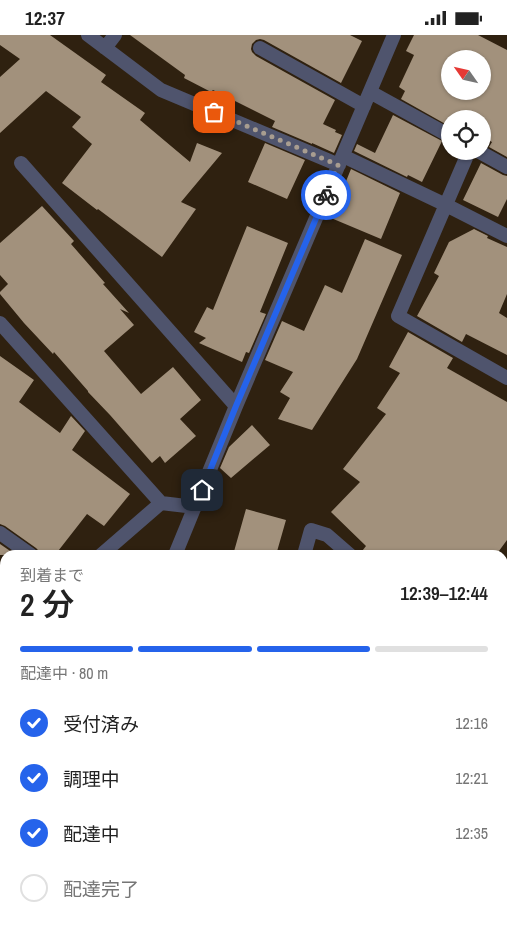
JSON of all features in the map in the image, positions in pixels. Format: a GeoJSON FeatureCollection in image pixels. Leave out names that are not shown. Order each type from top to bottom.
{"type":"FeatureCollection","features":[{"type":"Feature","properties":{"kind":"street"},"geometry":{"type":"LineString","coordinates":[[88,35],[161,90],[446,205],[507,236]]}},
{"type":"Feature","properties":{"kind":"street"},"geometry":{"type":"LineString","coordinates":[[105,48],[114,35]]}},
{"type":"Feature","properties":{"kind":"street"},"geometry":{"type":"LineString","coordinates":[[177,550],[236,406],[394,35]]}},
{"type":"Feature","properties":{"kind":"street"},"geometry":{"type":"LineString","coordinates":[[260,48],[364,106]]}},
{"type":"Feature","properties":{"kind":"street"},"geometry":{"type":"LineString","coordinates":[[370,92],[441,131]]}},
{"type":"Feature","properties":{"kind":"street"},"geometry":{"type":"LineString","coordinates":[[491,158],[507,167]]}},
{"type":"Feature","properties":{"kind":"street"},"geometry":{"type":"LineString","coordinates":[[465,160],[398,316],[507,378]]}},
{"type":"Feature","properties":{"kind":"street"},"geometry":{"type":"LineString","coordinates":[[21,163],[236,406]]}},
{"type":"Feature","properties":{"kind":"street"},"geometry":{"type":"LineString","coordinates":[[0,323],[162,503],[195,507]]}},
{"type":"Feature","properties":{"kind":"street"},"geometry":{"type":"LineString","coordinates":[[107,550],[162,503]]}},
{"type":"Feature","properties":{"kind":"street"},"geometry":{"type":"LineString","coordinates":[[305,550],[311,530],[327,535],[344,550]]}},
{"type":"Feature","properties":{"kind":"street"},"geometry":{"type":"LineString","coordinates":[[0,533],[25,550]]}},
{"type":"Feature","properties":{"kind":"building"},"geometry":{"type":"Polygon","coordinates":[[[0,35],[50,35],[106,75],[101,82],[145,113],[140,120],[190,162],[197,143],[222,153],[181,202],[196,209],[162,257],[62,183],[92,144],[72,127],[81,117],[46,91],[0,133],[0,77],[20,59],[0,45],[0,35]]]}},
{"type":"Feature","properties":{"kind":"building"},"geometry":{"type":"Polygon","coordinates":[[[130,35],[350,35],[362,41],[341,83],[264,40],[256,40],[252,44],[252,52],[256,56],[335,100],[323,124],[342,135],[334,153],[272,127],[275,121],[213,90],[211,92],[184,78],[185,75],[130,35]]]}},
{"type":"Feature","properties":{"kind":"building"},"geometry":{"type":"Polygon","coordinates":[[[414,35],[478,35],[507,50],[507,157],[491,148],[491,110],[441,110],[441,122],[401,99],[405,91],[399,87],[414,55],[406,51],[414,35]]]}},
{"type":"Feature","properties":{"kind":"building"},"geometry":{"type":"Polygon","coordinates":[[[393,115],[441,140],[422,182],[408,175],[407,177],[354,151],[357,144],[375,153],[393,115]]]}},
{"type":"Feature","properties":{"kind":"building"},"geometry":{"type":"Polygon","coordinates":[[[265,143],[305,160],[287,199],[248,182],[265,143]]]}},
{"type":"Feature","properties":{"kind":"building"},"geometry":{"type":"Polygon","coordinates":[[[481,163],[507,176],[507,199],[498,217],[463,200],[481,163]]]}},
{"type":"Feature","properties":{"kind":"building"},"geometry":{"type":"Polygon","coordinates":[[[351,169],[400,193],[381,239],[331,218],[351,169]]]}},
{"type":"Feature","properties":{"kind":"building"},"geometry":{"type":"Polygon","coordinates":[[[42,206],[74,241],[71,244],[129,313],[120,309],[134,325],[104,351],[141,394],[173,367],[201,400],[180,419],[196,436],[165,463],[160,456],[152,463],[54,352],[53,354],[24,323],[0,294],[8,284],[0,275],[0,243],[42,206]]]}},
{"type":"Feature","properties":{"kind":"building"},"geometry":{"type":"Polygon","coordinates":[[[247,226],[288,243],[260,312],[266,314],[249,353],[246,352],[242,362],[199,343],[206,338],[194,332],[207,307],[213,310],[247,226]]]}},
{"type":"Feature","properties":{"kind":"building"},"geometry":{"type":"Polygon","coordinates":[[[474,229],[488,236],[487,238],[507,247],[507,294],[499,313],[507,318],[507,355],[466,334],[462,342],[417,316],[439,276],[434,273],[449,242],[474,229]]]}},
{"type":"Feature","properties":{"kind":"building"},"geometry":{"type":"Polygon","coordinates":[[[365,239],[402,255],[357,359],[312,430],[278,419],[290,398],[280,392],[293,372],[265,360],[282,321],[304,331],[325,285],[342,293],[365,239]]]}},
{"type":"Feature","properties":{"kind":"building"},"geometry":{"type":"Polygon","coordinates":[[[408,332],[453,358],[447,368],[507,402],[507,540],[500,550],[363,550],[366,546],[331,512],[360,482],[343,469],[386,414],[377,408],[400,373],[389,367],[408,332]]]}},
{"type":"Feature","properties":{"kind":"building"},"geometry":{"type":"Polygon","coordinates":[[[0,356],[34,380],[19,402],[60,433],[71,416],[85,431],[72,450],[130,494],[104,526],[87,514],[59,550],[38,550],[0,524],[0,356]]]}},
{"type":"Feature","properties":{"kind":"building"},"geometry":{"type":"Polygon","coordinates":[[[252,425],[270,445],[231,478],[220,468],[229,447],[252,425]]]}},
{"type":"Feature","properties":{"kind":"building"},"geometry":{"type":"Polygon","coordinates":[[[246,509],[286,520],[277,550],[234,550],[246,509]]]}},
{"type":"Feature","properties":{"kind":"building"},"geometry":{"type":"Polygon","coordinates":[[[0,544],[9,550],[0,550],[0,544]]]}},
{"type":"Feature","properties":{"kind":"way so far"},"geometry":{"type":"LineString","coordinates":[[214,112],[338,165],[326,195]]}},
{"type":"Feature","properties":{"kind":"route"},"geometry":{"type":"LineString","coordinates":[[202,490],[326,195]]}}]}
